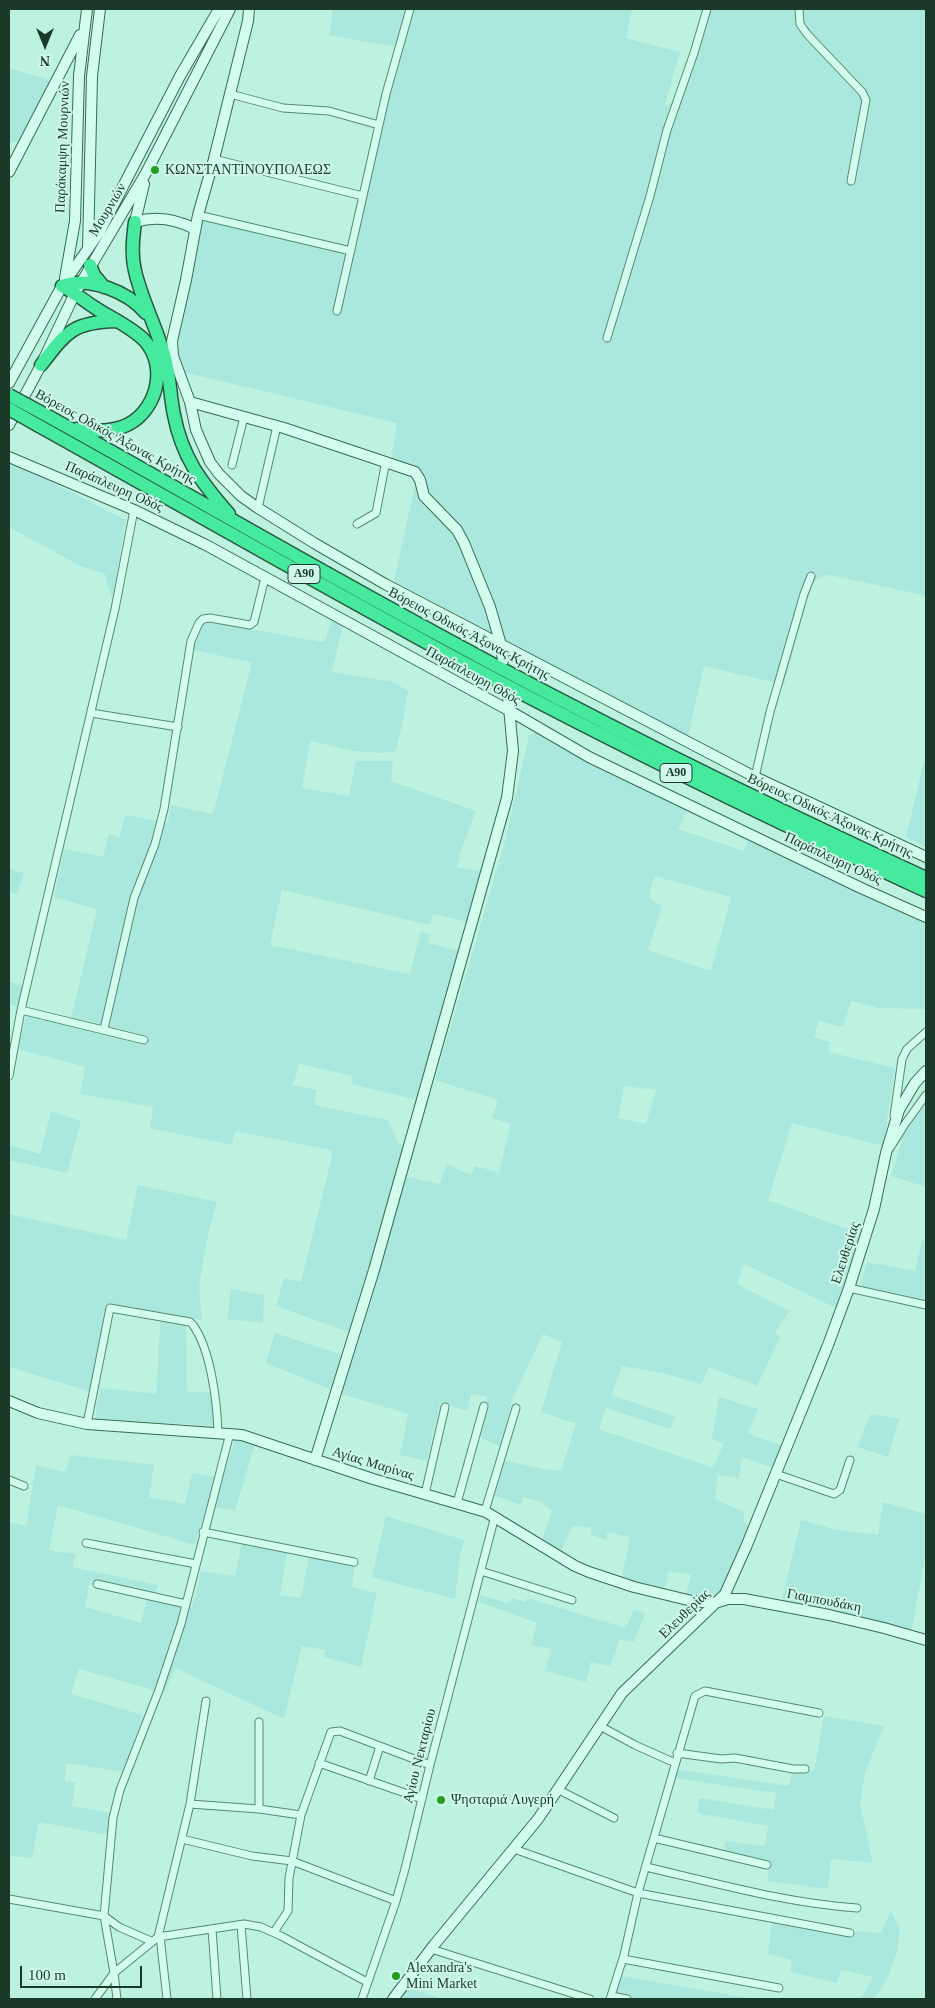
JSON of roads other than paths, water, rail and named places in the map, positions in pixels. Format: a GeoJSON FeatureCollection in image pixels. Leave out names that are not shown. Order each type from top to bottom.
{"type":"FeatureCollection","features":[{"type":"Feature","properties":{"kind":"highway"},"geometry":{"type":"LineString","coordinates":[[135,222],[132,255],[134,270],[165,359],[174,416],[183,448],[189,462],[203,484],[235,522]]}},
{"type":"Feature","properties":{"kind":"highway"},"geometry":{"type":"LineString","coordinates":[[90,265],[94,275],[104,287],[135,303],[151,319]]}},
{"type":"Feature","properties":{"kind":"highway"},"geometry":{"type":"LineString","coordinates":[[62,286],[104,287]]}},
{"type":"Feature","properties":{"kind":"highway"},"geometry":{"type":"LineString","coordinates":[[72,429],[106,430],[123,427],[145,411],[155,396],[157,377],[154,356],[145,342],[116,322],[78,287]]}},
{"type":"Feature","properties":{"kind":"highway"},"geometry":{"type":"LineString","coordinates":[[41,366],[64,336],[71,330],[91,323],[116,322]]}},
{"type":"Feature","properties":{"kind":"highway","name":"Βόρειος Οδικός Άξονας Κρήτης"},"geometry":{"type":"LineString","coordinates":[[9,394],[43,421],[431,645],[605,737],[745,807],[926,891]]}},
{"type":"Feature","properties":{"kind":"highway","name":"Βόρειος Οδικός Άξονας Κρήτης"},"geometry":{"type":"LineString","coordinates":[[9,409],[72,429],[437,635],[750,796],[926,878]]}},
{"type":"Feature","properties":{"kind":"street","name":"Παράκαμψη Μουρνιών"},"geometry":{"type":"LineString","coordinates":[[62,286],[67,272],[75,221],[79,76],[83,28],[87,9]]}},
{"type":"Feature","properties":{"kind":"street","name":"Παράκαμψη Μουρνιών"},"geometry":{"type":"LineString","coordinates":[[90,265],[88,250],[92,76],[100,9]]}},
{"type":"Feature","properties":{"kind":"street","name":"Μουρνιών"},"geometry":{"type":"LineString","coordinates":[[62,286],[88,250],[148,142],[180,76],[219,9]]}},
{"type":"Feature","properties":{"kind":"street","name":"Μουρνιών"},"geometry":{"type":"LineString","coordinates":[[9,425],[41,366],[78,287],[146,173],[230,9]]}},
{"type":"Feature","properties":{"kind":"street"},"geometry":{"type":"LineString","coordinates":[[249,9],[248,20],[214,159],[198,215],[172,341],[173,356],[190,402],[196,430],[210,462],[226,483],[258,508],[370,575],[501,645],[755,777],[926,857]]}},
{"type":"Feature","properties":{"kind":"street"},"geometry":{"type":"LineString","coordinates":[[337,311],[379,125],[410,9]]}},
{"type":"Feature","properties":{"kind":"street"},"geometry":{"type":"LineString","coordinates":[[607,338],[650,196],[666,130],[707,9]]}},
{"type":"Feature","properties":{"kind":"street"},"geometry":{"type":"LineString","coordinates":[[799,9],[800,24],[862,92],[866,100],[851,181]]}},
{"type":"Feature","properties":{"kind":"street"},"geometry":{"type":"LineString","coordinates":[[9,172],[83,28]]}},
{"type":"Feature","properties":{"kind":"street"},"geometry":{"type":"LineString","coordinates":[[59,75],[92,76]]}},
{"type":"Feature","properties":{"kind":"street"},"geometry":{"type":"LineString","coordinates":[[230,94],[283,108],[329,111],[379,125]]}},
{"type":"Feature","properties":{"kind":"street"},"geometry":{"type":"LineString","coordinates":[[214,159],[363,196]]}},
{"type":"Feature","properties":{"kind":"street"},"geometry":{"type":"LineString","coordinates":[[146,173],[135,222],[145,219],[171,220],[183,222],[195,229]]}},
{"type":"Feature","properties":{"kind":"street"},"geometry":{"type":"LineString","coordinates":[[198,215],[351,251]]}},
{"type":"Feature","properties":{"kind":"street"},"geometry":{"type":"LineString","coordinates":[[9,383],[62,286]]}},
{"type":"Feature","properties":{"kind":"street"},"geometry":{"type":"LineString","coordinates":[[190,402],[277,426],[415,472],[418,475],[427,501],[457,530],[464,543],[490,607],[501,645],[503,661]]}},
{"type":"Feature","properties":{"kind":"street"},"geometry":{"type":"LineString","coordinates":[[232,465],[244,417]]}},
{"type":"Feature","properties":{"kind":"street"},"geometry":{"type":"LineString","coordinates":[[258,508],[277,426]]}},
{"type":"Feature","properties":{"kind":"street","name":"Παράπλευρη Οδός"},"geometry":{"type":"LineString","coordinates":[[9,457],[134,510],[206,545],[510,711],[589,757],[861,888],[926,917]]}},
{"type":"Feature","properties":{"kind":"street"},"geometry":{"type":"LineString","coordinates":[[357,524],[376,513],[386,461]]}},
{"type":"Feature","properties":{"kind":"street"},"geometry":{"type":"LineString","coordinates":[[9,1076],[21,1010],[115,609],[134,510]]}},
{"type":"Feature","properties":{"kind":"street"},"geometry":{"type":"LineString","coordinates":[[755,777],[770,712],[804,594],[811,576]]}},
{"type":"Feature","properties":{"kind":"street"},"geometry":{"type":"LineString","coordinates":[[104,1029],[134,898],[160,826],[168,790],[191,642],[199,623],[204,619],[210,618],[250,625],[254,622],[265,578]]}},
{"type":"Feature","properties":{"kind":"street"},"geometry":{"type":"LineString","coordinates":[[315,1460],[374,1270],[508,798],[514,750],[508,696]]}},
{"type":"Feature","properties":{"kind":"street"},"geometry":{"type":"LineString","coordinates":[[91,712],[178,727]]}},
{"type":"Feature","properties":{"kind":"street"},"geometry":{"type":"LineString","coordinates":[[21,1010],[144,1040]]}},
{"type":"Feature","properties":{"kind":"street"},"geometry":{"type":"LineString","coordinates":[[893,1125],[902,1059],[913,1042],[926,1032]]}},
{"type":"Feature","properties":{"kind":"street","name":"Ελευθερίας"},"geometry":{"type":"LineString","coordinates":[[393,1999],[431,1949],[538,1820],[616,1701],[633,1681],[727,1590],[776,1474],[849,1288],[874,1209],[893,1125],[907,1095],[926,1071]]}},
{"type":"Feature","properties":{"kind":"street"},"geometry":{"type":"LineString","coordinates":[[886,1155],[926,1095]]}},
{"type":"Feature","properties":{"kind":"street"},"geometry":{"type":"LineString","coordinates":[[849,1288],[926,1305]]}},
{"type":"Feature","properties":{"kind":"street"},"geometry":{"type":"LineString","coordinates":[[87,1424],[110,1308],[190,1322],[193,1325],[208,1360],[217,1404],[218,1432]]}},
{"type":"Feature","properties":{"kind":"street","name":"Αγίας Μαρίνας"},"geometry":{"type":"LineString","coordinates":[[9,1402],[38,1413],[87,1424],[230,1433],[254,1439],[315,1460],[485,1511],[560,1558],[589,1572],[634,1587],[703,1603],[715,1603]]}},
{"type":"Feature","properties":{"kind":"street"},"geometry":{"type":"LineString","coordinates":[[457,1503],[484,1406]]}},
{"type":"Feature","properties":{"kind":"street"},"geometry":{"type":"LineString","coordinates":[[426,1494],[445,1407]]}},
{"type":"Feature","properties":{"kind":"street"},"geometry":{"type":"LineString","coordinates":[[485,1511],[516,1408]]}},
{"type":"Feature","properties":{"kind":"street"},"geometry":{"type":"LineString","coordinates":[[117,1999],[104,1916],[113,1818],[117,1802],[159,1690],[186,1604],[230,1433]]}},
{"type":"Feature","properties":{"kind":"street"},"geometry":{"type":"LineString","coordinates":[[776,1474],[834,1494],[840,1490],[850,1460]]}},
{"type":"Feature","properties":{"kind":"street"},"geometry":{"type":"LineString","coordinates":[[9,1480],[24,1486]]}},
{"type":"Feature","properties":{"kind":"street","name":"Αγίου Νεκταρίου"},"geometry":{"type":"LineString","coordinates":[[362,1999],[396,1901],[495,1516]]}},
{"type":"Feature","properties":{"kind":"street"},"geometry":{"type":"LineString","coordinates":[[203,1532],[354,1562]]}},
{"type":"Feature","properties":{"kind":"street"},"geometry":{"type":"LineString","coordinates":[[86,1543],[196,1564]]}},
{"type":"Feature","properties":{"kind":"street"},"geometry":{"type":"LineString","coordinates":[[481,1571],[572,1600]]}},
{"type":"Feature","properties":{"kind":"street"},"geometry":{"type":"LineString","coordinates":[[98,1584],[186,1604]]}},
{"type":"Feature","properties":{"kind":"street","name":"Γιαμπουδάκη"},"geometry":{"type":"LineString","coordinates":[[715,1603],[744,1599],[838,1617],[926,1640]]}},
{"type":"Feature","properties":{"kind":"street"},"geometry":{"type":"LineString","coordinates":[[627,1999],[611,1998],[674,1763],[695,1696],[705,1691],[819,1713]]}},
{"type":"Feature","properties":{"kind":"street"},"geometry":{"type":"LineString","coordinates":[[167,1999],[156,1938],[190,1804],[206,1701]]}},
{"type":"Feature","properties":{"kind":"street"},"geometry":{"type":"LineString","coordinates":[[259,1722],[259,1809]]}},
{"type":"Feature","properties":{"kind":"street"},"geometry":{"type":"LineString","coordinates":[[600,1726],[674,1763]]}},
{"type":"Feature","properties":{"kind":"street"},"geometry":{"type":"LineString","coordinates":[[274,1932],[288,1911],[292,1861],[301,1815],[331,1732],[335,1730],[430,1765]]}},
{"type":"Feature","properties":{"kind":"street"},"geometry":{"type":"LineString","coordinates":[[369,1782],[380,1746]]}},
{"type":"Feature","properties":{"kind":"street"},"geometry":{"type":"LineString","coordinates":[[677,1754],[721,1760],[735,1758],[793,1769],[805,1769]]}},
{"type":"Feature","properties":{"kind":"street"},"geometry":{"type":"LineString","coordinates":[[319,1763],[422,1799]]}},
{"type":"Feature","properties":{"kind":"street"},"geometry":{"type":"LineString","coordinates":[[559,1790],[614,1818]]}},
{"type":"Feature","properties":{"kind":"street"},"geometry":{"type":"LineString","coordinates":[[190,1804],[259,1809],[301,1815]]}},
{"type":"Feature","properties":{"kind":"street"},"geometry":{"type":"LineString","coordinates":[[654,1838],[767,1865]]}},
{"type":"Feature","properties":{"kind":"street"},"geometry":{"type":"LineString","coordinates":[[182,1839],[252,1856],[292,1861],[396,1901]]}},
{"type":"Feature","properties":{"kind":"street"},"geometry":{"type":"LineString","coordinates":[[514,1849],[638,1893],[850,1933]]}},
{"type":"Feature","properties":{"kind":"street"},"geometry":{"type":"LineString","coordinates":[[646,1867],[771,1896],[827,1906],[857,1908]]}},
{"type":"Feature","properties":{"kind":"street"},"geometry":{"type":"LineString","coordinates":[[9,1899],[104,1916],[120,1927],[156,1938],[241,1925],[261,1927],[274,1932],[367,1982]]}},
{"type":"Feature","properties":{"kind":"street"},"geometry":{"type":"LineString","coordinates":[[241,1925],[247,1999]]}},
{"type":"Feature","properties":{"kind":"street"},"geometry":{"type":"LineString","coordinates":[[212,1930],[217,1999]]}},
{"type":"Feature","properties":{"kind":"street"},"geometry":{"type":"LineString","coordinates":[[95,1999],[114,1973],[156,1938]]}},
{"type":"Feature","properties":{"kind":"street"},"geometry":{"type":"LineString","coordinates":[[431,1949],[590,1999]]}},
{"type":"Feature","properties":{"kind":"street"},"geometry":{"type":"LineString","coordinates":[[623,1959],[779,1988]]}},
{"type":"Feature","properties":{"kind":"place","name":"ΚΩΝΣΤΑΝΤΙΝΟΥΠΟΛΕΩΣ"},"geometry":{"type":"Point","coordinates":[155,170]}},
{"type":"Feature","properties":{"kind":"place","name":"Ψησταριά Λυγερή"},"geometry":{"type":"Point","coordinates":[441,1800]}},
{"type":"Feature","properties":{"kind":"place","name":"Alexandra's Mini Market"},"geometry":{"type":"Point","coordinates":[396,1976]}}]}
